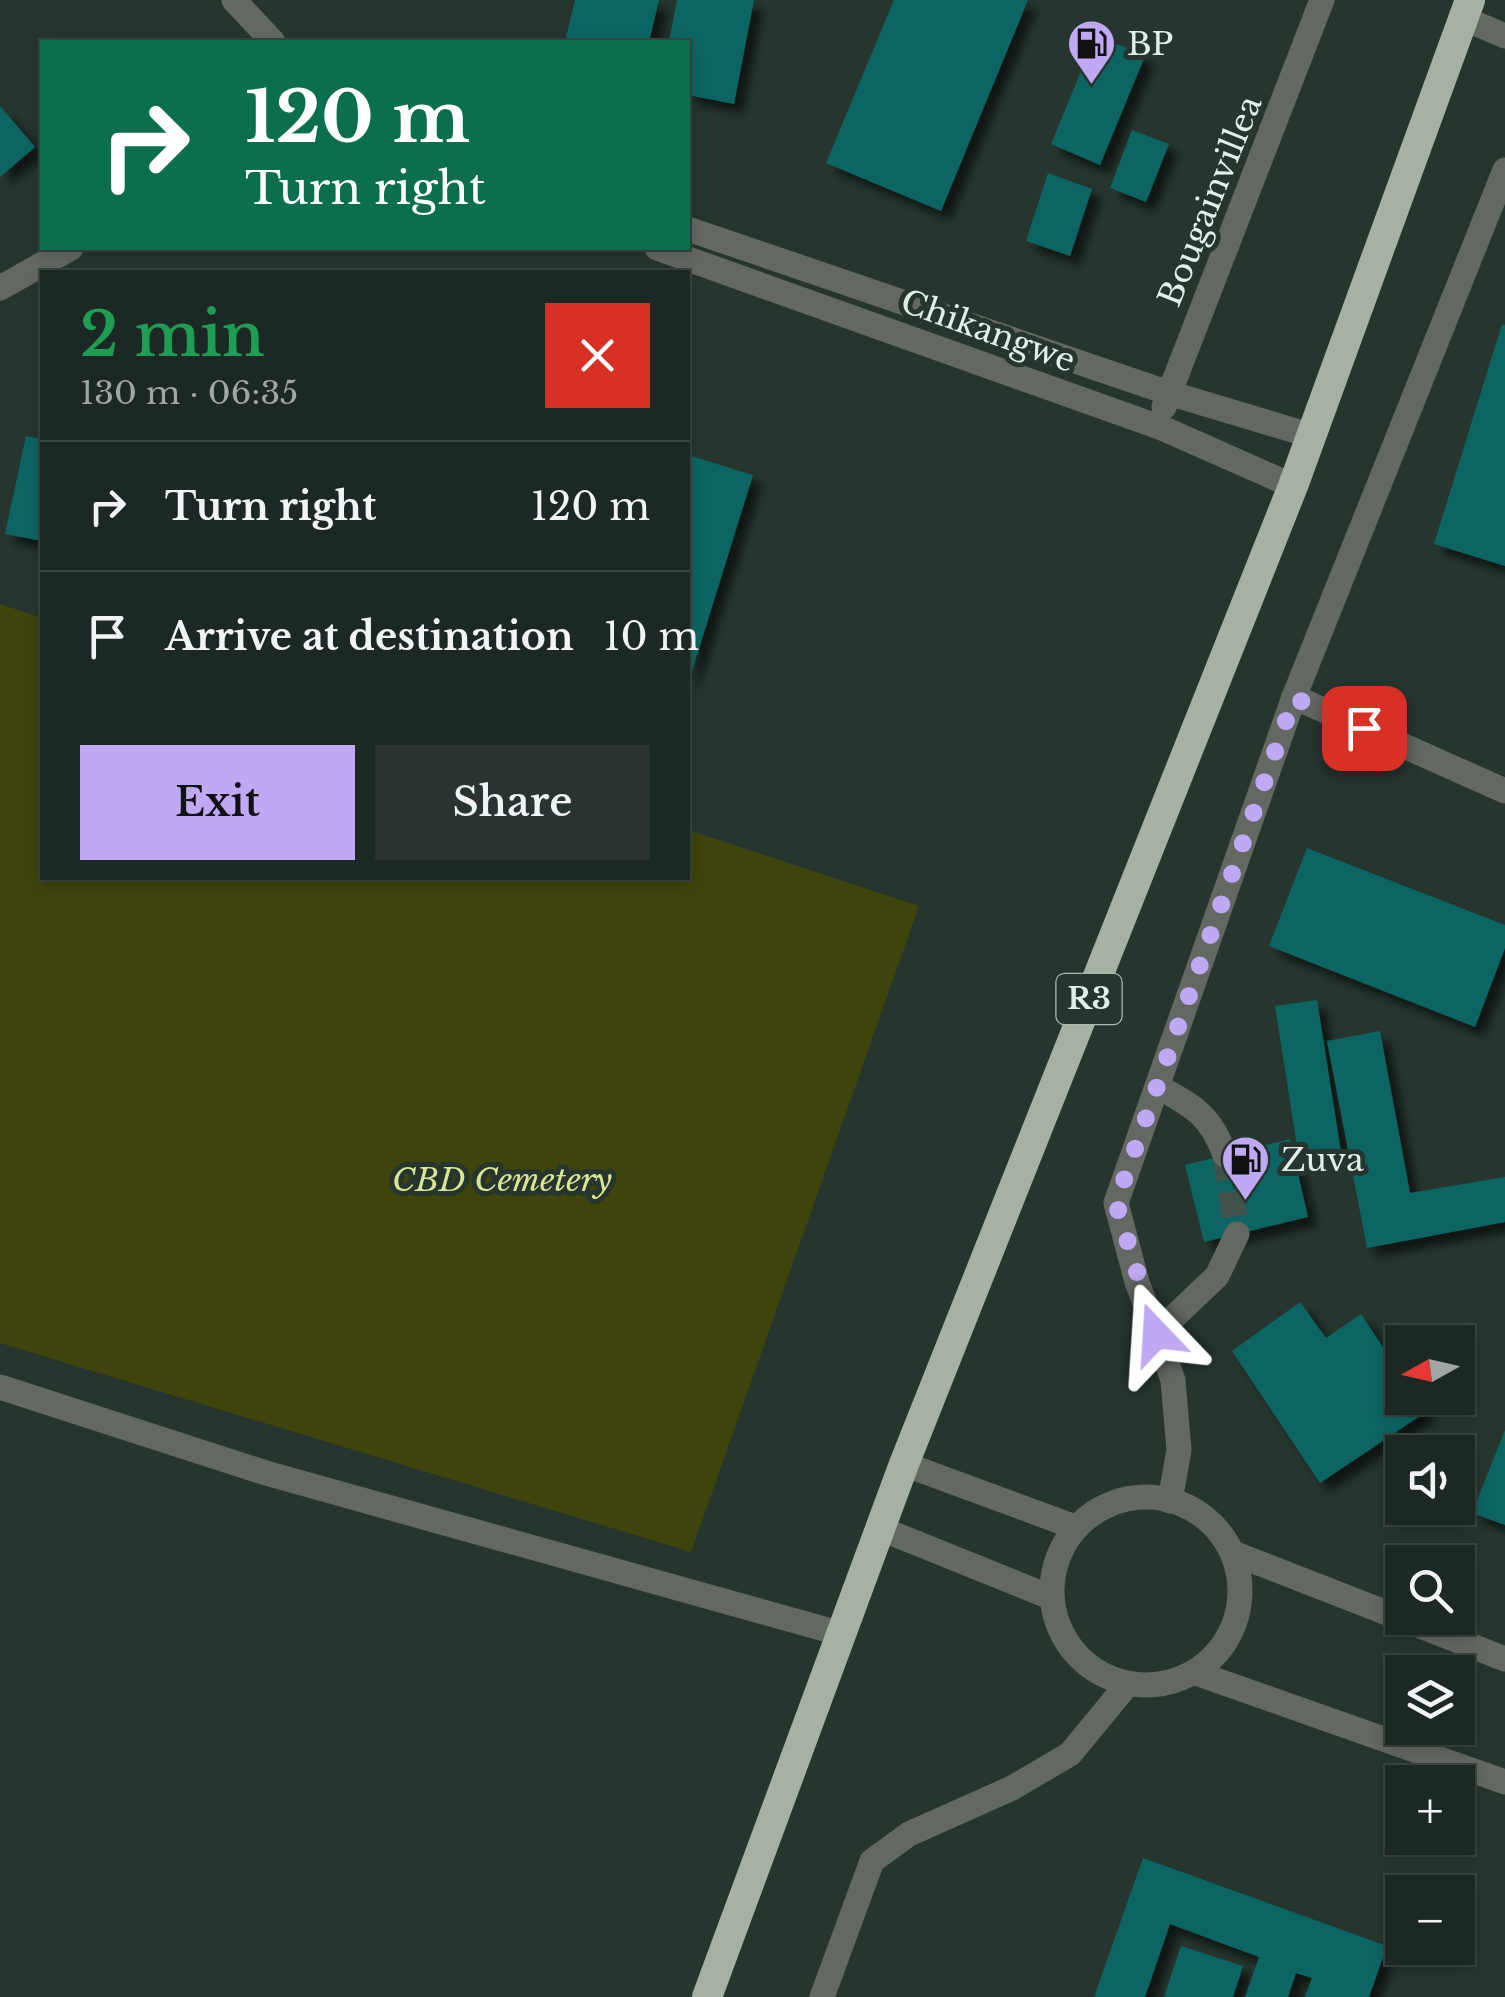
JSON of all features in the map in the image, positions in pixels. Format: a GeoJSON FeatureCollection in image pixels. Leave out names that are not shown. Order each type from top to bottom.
{"type":"FeatureCollection","features":[{"type":"Feature","properties":{"kind":"highway","name":"R3"},"geometry":{"type":"LineString","coordinates":[[707,1997],[904,1464],[1294,486],[1467,9]]}},
{"type":"Feature","properties":{"kind":"street"},"geometry":{"type":"LineString","coordinates":[[234,0],[271,40]]}},
{"type":"Feature","properties":{"kind":"street","name":"Bougainvillea"},"geometry":{"type":"LineString","coordinates":[[1157,426],[1322,0]]}},
{"type":"Feature","properties":{"kind":"street"},"geometry":{"type":"LineString","coordinates":[[1467,9],[1505,36]]}},
{"type":"Feature","properties":{"kind":"street"},"geometry":{"type":"LineString","coordinates":[[1170,1501],[1179,1450],[1173,1380],[1116,1203],[1294,698],[1505,170]]}},
{"type":"Feature","properties":{"kind":"street","name":"Chikangwe"},"geometry":{"type":"LineString","coordinates":[[690,230],[1169,393],[1310,436]]}},
{"type":"Feature","properties":{"kind":"street"},"geometry":{"type":"LineString","coordinates":[[0,288],[67,250]]}},
{"type":"Feature","properties":{"kind":"street","name":"Chikangwe"},"geometry":{"type":"LineString","coordinates":[[662,250],[1157,426],[1294,486]]}},
{"type":"Feature","properties":{"kind":"street"},"geometry":{"type":"LineString","coordinates":[[1294,698],[1505,791]]}},
{"type":"Feature","properties":{"kind":"street"},"geometry":{"type":"LineString","coordinates":[[1157,1086],[1196,1108],[1214,1126],[1226,1155]]}},
{"type":"Feature","properties":{"kind":"street"},"geometry":{"type":"LineString","coordinates":[[1156,1334],[1217,1276],[1237,1234]]}},
{"type":"Feature","properties":{"kind":"street"},"geometry":{"type":"LineString","coordinates":[[0,1387],[266,1473],[842,1634]]}},
{"type":"Feature","properties":{"kind":"street"},"geometry":{"type":"LineString","coordinates":[[904,1464],[1075,1526]]}},
{"type":"Feature","properties":{"kind":"street"},"geometry":{"type":"LineString","coordinates":[[1147,1496],[1206,1516],[1233,1553],[1241,1598],[1228,1640],[1196,1673],[1162,1686],[1126,1686],[1073,1654],[1050,1597],[1056,1559],[1075,1526],[1108,1504],[1147,1496]]}},
{"type":"Feature","properties":{"kind":"street"},"geometry":{"type":"LineString","coordinates":[[880,1528],[1050,1597]]}},
{"type":"Feature","properties":{"kind":"street"},"geometry":{"type":"LineString","coordinates":[[1233,1553],[1505,1659]]}},
{"type":"Feature","properties":{"kind":"street"},"geometry":{"type":"LineString","coordinates":[[1196,1673],[1505,1782]]}},
{"type":"Feature","properties":{"kind":"street"},"geometry":{"type":"LineString","coordinates":[[822,1997],[872,1861],[909,1834],[1012,1788],[1070,1754],[1126,1686]]}},
{"type":"Feature","properties":{"kind":"green space","name":"CBD Cemetery"},"geometry":{"type":"Polygon","coordinates":[[[0,604],[40,617],[40,880],[690,880],[690,831],[919,906],[691,1552],[0,1343],[0,604]]]}},
{"type":"Feature","properties":{"kind":"building"},"geometry":{"type":"Polygon","coordinates":[[[575,0],[659,0],[649,40],[565,40],[575,0]]]}},
{"type":"Feature","properties":{"kind":"building"},"geometry":{"type":"Polygon","coordinates":[[[677,0],[754,0],[734,104],[690,95],[690,40],[669,40],[677,0]]]}},
{"type":"Feature","properties":{"kind":"building"},"geometry":{"type":"Polygon","coordinates":[[[894,0],[1028,0],[941,211],[826,163],[894,0]]]}},
{"type":"Feature","properties":{"kind":"building"},"geometry":{"type":"Polygon","coordinates":[[[1096,35],[1145,56],[1100,165],[1051,144],[1096,35]]]}},
{"type":"Feature","properties":{"kind":"building"},"geometry":{"type":"Polygon","coordinates":[[[0,106],[35,147],[0,177],[0,106]]]}},
{"type":"Feature","properties":{"kind":"building"},"geometry":{"type":"Polygon","coordinates":[[[1132,130],[1169,144],[1146,202],[1110,188],[1132,130]]]}},
{"type":"Feature","properties":{"kind":"building"},"geometry":{"type":"Polygon","coordinates":[[[1048,173],[1092,189],[1070,256],[1026,241],[1048,173]]]}},
{"type":"Feature","properties":{"kind":"building"},"geometry":{"type":"Polygon","coordinates":[[[1502,324],[1505,325],[1505,566],[1434,544],[1502,324]]]}},
{"type":"Feature","properties":{"kind":"building"},"geometry":{"type":"Polygon","coordinates":[[[26,436],[40,439],[40,541],[5,534],[26,436]]]}},
{"type":"Feature","properties":{"kind":"building"},"geometry":{"type":"Polygon","coordinates":[[[690,456],[753,475],[690,678],[690,456]]]}},
{"type":"Feature","properties":{"kind":"building"},"geometry":{"type":"Polygon","coordinates":[[[1307,848],[1505,925],[1505,948],[1475,1027],[1269,946],[1307,848]]]}},
{"type":"Feature","properties":{"kind":"building"},"geometry":{"type":"Polygon","coordinates":[[[1317,1000],[1341,1152],[1299,1159],[1275,1006],[1317,1000]]]}},
{"type":"Feature","properties":{"kind":"building"},"geometry":{"type":"Polygon","coordinates":[[[1380,1031],[1410,1193],[1505,1177],[1505,1222],[1367,1248],[1327,1041],[1380,1031]]]}},
{"type":"Feature","properties":{"kind":"building"},"geometry":{"type":"Polygon","coordinates":[[[1290,1139],[1308,1217],[1204,1242],[1185,1165],[1290,1139]]]}},
{"type":"Feature","properties":{"kind":"building"},"geometry":{"type":"Polygon","coordinates":[[[1300,1302],[1326,1338],[1361,1314],[1385,1350],[1385,1415],[1422,1415],[1392,1435],[1385,1435],[1385,1439],[1320,1483],[1232,1351],[1300,1302]]]}},
{"type":"Feature","properties":{"kind":"building"},"geometry":{"type":"Polygon","coordinates":[[[1505,1430],[1505,1525],[1475,1514],[1505,1430]]]}},
{"type":"Feature","properties":{"kind":"building"},"geometry":{"type":"Polygon","coordinates":[[[1143,1858],[1385,1945],[1369,1997],[1305,1997],[1312,1978],[1296,1973],[1288,1997],[1245,1997],[1259,1957],[1170,1924],[1145,1997],[1094,1997],[1143,1858]]]}},
{"type":"Feature","properties":{"kind":"building"},"geometry":{"type":"Polygon","coordinates":[[[1181,1946],[1243,1966],[1233,1997],[1164,1997],[1181,1946]]]}},
{"type":"Feature","properties":{"kind":"tunnel"},"geometry":{"type":"LineString","coordinates":[[1225,1155],[1237,1234]]}},
{"type":"Feature","properties":{"kind":"place","name":"BP"},"geometry":{"type":"Point","coordinates":[1092,86]}},
{"type":"Feature","properties":{"kind":"place","name":"Zuva"},"geometry":{"type":"Point","coordinates":[1246,1202]}},
{"type":"Feature","properties":{"kind":"route"},"geometry":{"type":"LineString","coordinates":[[1156,1334],[1116,1203],[1294,698],[1364,728]]}}]}
